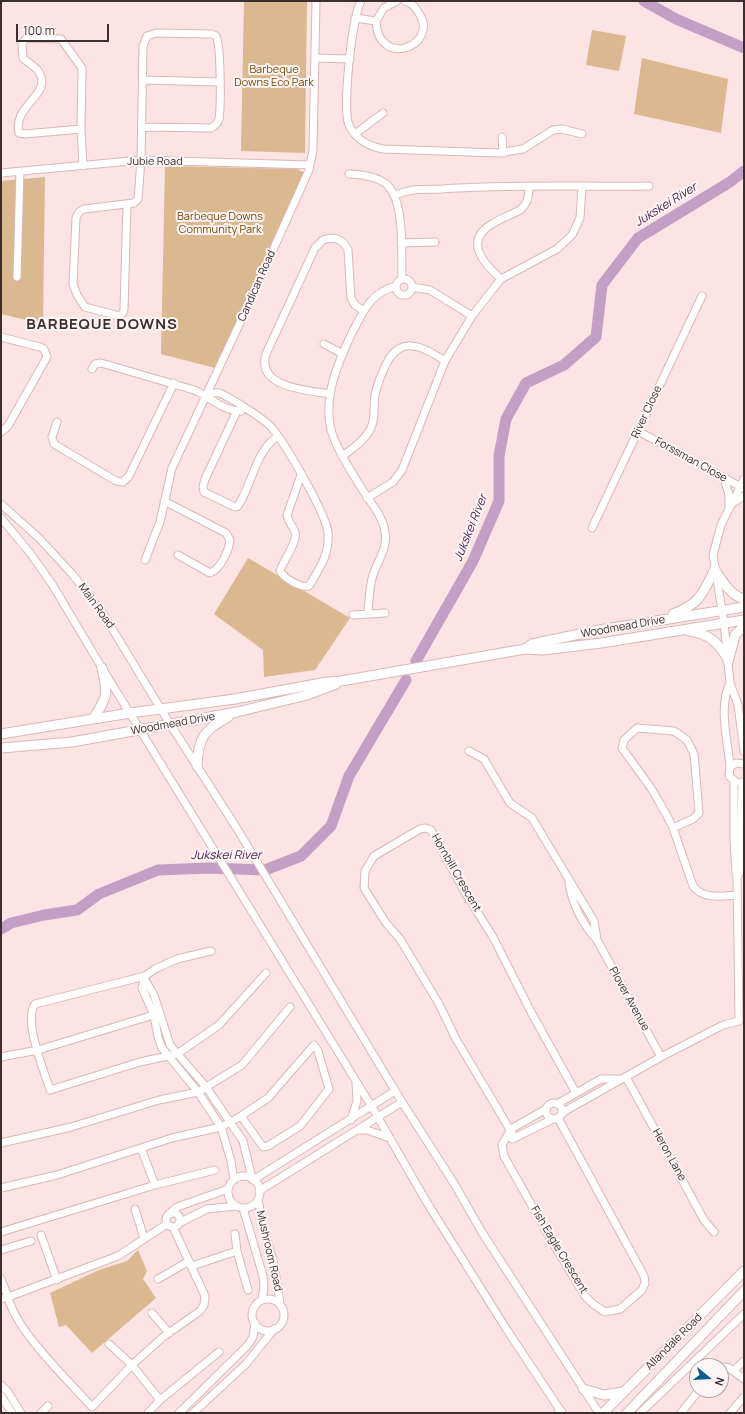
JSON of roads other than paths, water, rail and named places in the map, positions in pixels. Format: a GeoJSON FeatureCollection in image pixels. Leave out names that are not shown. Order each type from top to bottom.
{"type":"FeatureCollection","features":[{"type":"Feature","properties":{"kind":"main road"},"geometry":{"type":"LineString","coordinates":[[715,570],[728,589],[744,599]]}},
{"type":"Feature","properties":{"kind":"main road"},"geometry":{"type":"LineString","coordinates":[[651,622],[686,609],[698,601],[705,591],[715,570]]}},
{"type":"Feature","properties":{"kind":"main road","name":"Woodmead Drive"},"geometry":{"type":"LineString","coordinates":[[525,649],[532,644],[722,609],[744,607]]}},
{"type":"Feature","properties":{"kind":"main road","name":"Woodmead Drive"},"geometry":{"type":"LineString","coordinates":[[1,734],[130,713],[162,710],[235,699],[327,682],[388,674],[525,649],[543,650],[638,638],[744,620]]}},
{"type":"Feature","properties":{"kind":"main road"},"geometry":{"type":"LineString","coordinates":[[728,660],[735,635],[744,626]]}},
{"type":"Feature","properties":{"kind":"main road"},"geometry":{"type":"LineString","coordinates":[[682,630],[709,636],[719,645],[728,660]]}},
{"type":"Feature","properties":{"kind":"main road"},"geometry":{"type":"LineString","coordinates":[[93,719],[105,702],[106,695],[102,668]]}},
{"type":"Feature","properties":{"kind":"main road","name":"Woodmead Drive"},"geometry":{"type":"LineString","coordinates":[[1,748],[72,742],[237,712],[308,695],[341,681]]}},
{"type":"Feature","properties":{"kind":"main road"},"geometry":{"type":"LineString","coordinates":[[197,766],[198,751],[201,739],[215,724],[237,712]]}},
{"type":"Feature","properties":{"kind":"main road","name":"Allandale Road"},"geometry":{"type":"LineString","coordinates":[[603,1413],[744,1271]]}},
{"type":"Feature","properties":{"kind":"main road","name":"Allandale Road"},"geometry":{"type":"LineString","coordinates":[[627,1413],[744,1292]]}},
{"type":"Feature","properties":{"kind":"main road"},"geometry":{"type":"LineString","coordinates":[[583,1389],[604,1395],[623,1392]]}},
{"type":"Feature","properties":{"kind":"street","name":"Candican Road"},"geometry":{"type":"LineString","coordinates":[[145,560],[156,534],[172,468],[302,187],[310,165],[313,150],[316,1]]}},
{"type":"Feature","properties":{"kind":"street"},"geometry":{"type":"LineString","coordinates":[[361,1],[355,18],[346,110],[350,126],[354,134],[370,146],[383,149],[503,153],[523,149],[553,130],[562,130],[582,134]]}},
{"type":"Feature","properties":{"kind":"street"},"geometry":{"type":"LineString","coordinates":[[397,1],[384,8],[376,21],[379,33],[388,47],[398,50],[409,46],[424,32],[424,23],[416,7],[405,1]]}},
{"type":"Feature","properties":{"kind":"street"},"geometry":{"type":"LineString","coordinates":[[355,18],[376,21]]}},
{"type":"Feature","properties":{"kind":"street"},"geometry":{"type":"LineString","coordinates":[[127,204],[124,309],[123,313],[119,316],[85,307],[77,295],[73,284],[75,228],[78,214],[84,209],[127,204],[134,204],[138,199],[141,160],[143,46],[145,39],[151,34],[164,33],[212,34],[216,36],[219,44],[219,119],[214,127],[142,127]]}},
{"type":"Feature","properties":{"kind":"street"},"geometry":{"type":"LineString","coordinates":[[81,129],[25,134],[19,133],[19,116],[37,95],[42,83],[39,73],[23,58],[22,43],[27,38],[61,38],[81,66],[81,129],[83,166]]}},
{"type":"Feature","properties":{"kind":"street"},"geometry":{"type":"LineString","coordinates":[[315,58],[350,59]]}},
{"type":"Feature","properties":{"kind":"street"},"geometry":{"type":"LineString","coordinates":[[143,80],[219,82]]}},
{"type":"Feature","properties":{"kind":"street"},"geometry":{"type":"LineString","coordinates":[[354,134],[383,113]]}},
{"type":"Feature","properties":{"kind":"street"},"geometry":{"type":"LineString","coordinates":[[502,137],[503,153]]}},
{"type":"Feature","properties":{"kind":"street","name":"Jubie Road"},"geometry":{"type":"LineString","coordinates":[[1,173],[141,160],[310,165]]}},
{"type":"Feature","properties":{"kind":"street"},"geometry":{"type":"LineString","coordinates":[[17,277],[20,171]]}},
{"type":"Feature","properties":{"kind":"street"},"geometry":{"type":"LineString","coordinates":[[349,174],[377,180],[385,184],[394,195],[400,217],[402,279]]}},
{"type":"Feature","properties":{"kind":"street"},"geometry":{"type":"LineString","coordinates":[[394,195],[413,189],[492,185],[582,187],[649,186]]}},
{"type":"Feature","properties":{"kind":"street"},"geometry":{"type":"LineString","coordinates":[[502,279],[485,264],[479,254],[479,239],[486,228],[525,206],[529,196],[529,186]]}},
{"type":"Feature","properties":{"kind":"street"},"geometry":{"type":"LineString","coordinates":[[368,498],[393,482],[402,470],[445,361],[472,316],[502,279],[557,249],[572,235],[580,218],[582,187]]}},
{"type":"Feature","properties":{"kind":"street"},"geometry":{"type":"LineString","coordinates":[[330,394],[282,384],[268,375],[264,366],[266,354],[315,248],[323,240],[337,238],[344,243],[348,250],[351,298],[355,305],[364,311]]}},
{"type":"Feature","properties":{"kind":"street"},"geometry":{"type":"LineString","coordinates":[[401,243],[435,242]]}},
{"type":"Feature","properties":{"kind":"street"},"geometry":{"type":"LineString","coordinates":[[368,614],[371,585],[383,552],[386,537],[381,519],[343,456],[331,430],[330,394],[343,354],[364,311],[379,293],[396,286],[397,282],[402,279],[409,280],[412,287]]}},
{"type":"Feature","properties":{"kind":"street"},"geometry":{"type":"LineString","coordinates":[[396,286],[399,293],[404,295],[408,294],[412,287]]}},
{"type":"Feature","properties":{"kind":"street"},"geometry":{"type":"LineString","coordinates":[[412,287],[424,288],[472,316]]}},
{"type":"Feature","properties":{"kind":"street","name":"River Close"},"geometry":{"type":"LineString","coordinates":[[592,528],[702,296]]}},
{"type":"Feature","properties":{"kind":"street"},"geometry":{"type":"LineString","coordinates":[[1,337],[40,347],[44,349],[47,357],[8,426],[1,432]]}},
{"type":"Feature","properties":{"kind":"street"},"geometry":{"type":"LineString","coordinates":[[324,344],[343,354]]}},
{"type":"Feature","properties":{"kind":"street"},"geometry":{"type":"LineString","coordinates":[[343,456],[362,440],[372,427],[377,386],[389,358],[394,352],[404,346],[416,346],[423,348],[445,361]]}},
{"type":"Feature","properties":{"kind":"street"},"geometry":{"type":"LineString","coordinates":[[92,369],[95,364],[101,363],[174,383],[207,395],[227,408],[237,411],[247,410]]}},
{"type":"Feature","properties":{"kind":"street"},"geometry":{"type":"LineString","coordinates":[[57,422],[52,438],[54,444],[116,481],[123,482],[129,476],[174,383]]}},
{"type":"Feature","properties":{"kind":"street"},"geometry":{"type":"LineString","coordinates":[[207,395],[217,393],[232,399],[271,427],[301,474],[325,519],[328,533],[328,548],[325,558],[309,586],[304,587],[282,575],[280,571],[294,541],[295,531],[288,521],[287,515],[301,474]]}},
{"type":"Feature","properties":{"kind":"street"},"geometry":{"type":"LineString","coordinates":[[237,411],[205,479],[203,487],[204,492],[235,507],[238,506],[264,450],[271,441],[278,436]]}},
{"type":"Feature","properties":{"kind":"street","name":"Forssman Close"},"geometry":{"type":"LineString","coordinates":[[638,431],[742,487]]}},
{"type":"Feature","properties":{"kind":"street"},"geometry":{"type":"LineString","coordinates":[[724,478],[729,495],[730,506]]}},
{"type":"Feature","properties":{"kind":"street"},"geometry":{"type":"LineString","coordinates":[[744,478],[742,487],[730,506],[714,547],[715,570],[724,623],[730,683],[738,706],[744,751]]}},
{"type":"Feature","properties":{"kind":"street"},"geometry":{"type":"LineString","coordinates":[[730,506],[744,496]]}},
{"type":"Feature","properties":{"kind":"street"},"geometry":{"type":"LineString","coordinates":[[164,500],[226,533],[230,540],[228,549],[215,570],[210,573],[178,555]]}},
{"type":"Feature","properties":{"kind":"street","name":"Main Road"},"geometry":{"type":"LineString","coordinates":[[1,504],[39,538],[102,612],[253,856],[395,1091],[455,1185],[483,1234],[598,1413]]}},
{"type":"Feature","properties":{"kind":"street"},"geometry":{"type":"LineString","coordinates":[[1,518],[30,553],[52,584],[372,1107],[449,1238],[561,1412]]}},
{"type":"Feature","properties":{"kind":"street"},"geometry":{"type":"LineString","coordinates":[[353,616],[385,613]]}},
{"type":"Feature","properties":{"kind":"street"},"geometry":{"type":"LineString","coordinates":[[506,1140],[515,1138],[557,1117],[623,1078],[723,1025],[742,1023],[737,896],[740,871],[743,781],[734,781],[729,776],[730,767],[724,706],[726,691],[730,683]]}},
{"type":"Feature","properties":{"kind":"street"},"geometry":{"type":"LineString","coordinates":[[672,828],[693,819],[699,813],[694,754],[687,740],[674,731],[645,727],[637,728],[624,740],[622,748],[652,788],[672,828],[690,882],[696,890],[708,895],[737,896]]}},
{"type":"Feature","properties":{"kind":"street","name":"Plover Avenue"},"geometry":{"type":"LineString","coordinates":[[469,751],[484,759],[510,803],[532,818],[594,921],[597,940],[661,1057]]}},
{"type":"Feature","properties":{"kind":"street"},"geometry":{"type":"LineString","coordinates":[[730,767],[736,763],[744,764]]}},
{"type":"Feature","properties":{"kind":"street"},"geometry":{"type":"LineString","coordinates":[[734,781],[734,855],[735,870],[738,878]]}},
{"type":"Feature","properties":{"kind":"street","name":"Hornbill Crescent"},"geometry":{"type":"LineString","coordinates":[[515,1138],[456,1039],[439,1004],[400,939],[386,923],[364,888],[365,871],[374,856],[420,829],[426,828],[432,832],[466,894],[493,937],[513,973],[531,1012],[576,1092]]}},
{"type":"Feature","properties":{"kind":"street"},"geometry":{"type":"LineString","coordinates":[[211,951],[176,959],[155,969],[145,978],[35,1004],[32,1008],[31,1019],[38,1050],[50,1090],[140,1062],[169,1057],[177,1054],[219,1025],[266,973]]}},
{"type":"Feature","properties":{"kind":"street"},"geometry":{"type":"LineString","coordinates":[[145,978],[142,988],[157,1014],[168,1041],[177,1054],[206,1087],[243,1141],[253,1179],[257,1184],[259,1195]]}},
{"type":"Feature","properties":{"kind":"street"},"geometry":{"type":"LineString","coordinates":[[1,1143],[71,1127],[159,1100],[198,1092],[242,1065],[290,1007]]}},
{"type":"Feature","properties":{"kind":"street"},"geometry":{"type":"LineString","coordinates":[[1,1057],[38,1050],[157,1014]]}},
{"type":"Feature","properties":{"kind":"street"},"geometry":{"type":"LineString","coordinates":[[157,1014],[160,1043],[169,1057],[198,1092],[221,1127],[231,1161],[234,1180]]}},
{"type":"Feature","properties":{"kind":"street"},"geometry":{"type":"LineString","coordinates":[[1,1188],[57,1175],[172,1138],[221,1127],[268,1098],[314,1045],[318,1051],[329,1089],[300,1126],[268,1146],[263,1147],[241,1116]]}},
{"type":"Feature","properties":{"kind":"street"},"geometry":{"type":"LineString","coordinates":[[511,1129],[546,1109],[552,1103],[557,1104],[576,1092],[602,1079],[623,1078]]}},
{"type":"Feature","properties":{"kind":"street","name":"Heron Lane"},"geometry":{"type":"LineString","coordinates":[[623,1078],[704,1220],[714,1232]]}},
{"type":"Feature","properties":{"kind":"street"},"geometry":{"type":"LineString","coordinates":[[351,1120],[357,1101],[356,1082]]}},
{"type":"Feature","properties":{"kind":"street"},"geometry":{"type":"LineString","coordinates":[[1,1279],[5,1298],[24,1331],[93,1410],[132,1365],[169,1333],[200,1311],[204,1305],[205,1296],[191,1263],[173,1225],[165,1217],[177,1207],[228,1189],[234,1180],[241,1176],[253,1179],[372,1107],[395,1091]]}},
{"type":"Feature","properties":{"kind":"street"},"geometry":{"type":"LineString","coordinates":[[5,1298],[57,1280],[118,1256],[144,1238],[207,1209],[216,1207],[250,1206],[259,1195],[402,1102]]}},
{"type":"Feature","properties":{"kind":"street"},"geometry":{"type":"LineString","coordinates":[[557,1104],[561,1110],[557,1117]]}},
{"type":"Feature","properties":{"kind":"street"},"geometry":{"type":"LineString","coordinates":[[546,1109],[546,1114],[557,1117]]}},
{"type":"Feature","properties":{"kind":"street","name":"Fish Eagle Crescent"},"geometry":{"type":"LineString","coordinates":[[511,1129],[502,1147],[504,1156],[585,1296],[599,1309],[605,1312],[616,1311],[639,1293],[643,1287],[645,1278],[557,1117]]}},
{"type":"Feature","properties":{"kind":"street"},"geometry":{"type":"LineString","coordinates":[[358,1130],[367,1130],[390,1138]]}},
{"type":"Feature","properties":{"kind":"street"},"geometry":{"type":"LineString","coordinates":[[142,1148],[155,1185]]}},
{"type":"Feature","properties":{"kind":"street"},"geometry":{"type":"LineString","coordinates":[[1,1232],[155,1185],[215,1170]]}},
{"type":"Feature","properties":{"kind":"street"},"geometry":{"type":"LineString","coordinates":[[228,1189],[229,1197],[239,1207]]}},
{"type":"Feature","properties":{"kind":"street"},"geometry":{"type":"LineString","coordinates":[[214,1194],[216,1207]]}},
{"type":"Feature","properties":{"kind":"street","name":"Mushroom Road"},"geometry":{"type":"LineString","coordinates":[[193,1413],[246,1364],[274,1329],[281,1325],[284,1318],[283,1310],[280,1304],[274,1264],[263,1226],[259,1195]]}},
{"type":"Feature","properties":{"kind":"street","name":"Mushroom Road"},"geometry":{"type":"LineString","coordinates":[[179,1413],[248,1345],[252,1337],[254,1323],[252,1316],[254,1308],[262,1300],[264,1287],[262,1272],[239,1207]]}},
{"type":"Feature","properties":{"kind":"street"},"geometry":{"type":"LineString","coordinates":[[135,1209],[144,1238]]}},
{"type":"Feature","properties":{"kind":"street"},"geometry":{"type":"LineString","coordinates":[[170,1212],[175,1212],[179,1215],[173,1225]]}},
{"type":"Feature","properties":{"kind":"street"},"geometry":{"type":"LineString","coordinates":[[235,1234],[237,1251],[248,1290]]}},
{"type":"Feature","properties":{"kind":"street"},"geometry":{"type":"LineString","coordinates":[[41,1235],[57,1280]]}},
{"type":"Feature","properties":{"kind":"street"},"geometry":{"type":"LineString","coordinates":[[1,1250],[31,1241]]}},
{"type":"Feature","properties":{"kind":"street"},"geometry":{"type":"LineString","coordinates":[[158,1279],[191,1263],[237,1251]]}},
{"type":"Feature","properties":{"kind":"street","name":"Mushroom Road"},"geometry":{"type":"LineString","coordinates":[[262,1300],[269,1299],[280,1304]]}},
{"type":"Feature","properties":{"kind":"street"},"geometry":{"type":"LineString","coordinates":[[152,1313],[169,1333]]}},
{"type":"Feature","properties":{"kind":"street"},"geometry":{"type":"LineString","coordinates":[[640,1413],[744,1314]]}},
{"type":"Feature","properties":{"kind":"street"},"geometry":{"type":"LineString","coordinates":[[254,1323],[263,1330],[274,1329]]}},
{"type":"Feature","properties":{"kind":"street"},"geometry":{"type":"LineString","coordinates":[[109,1344],[132,1365],[160,1400]]}},
{"type":"Feature","properties":{"kind":"street"},"geometry":{"type":"LineString","coordinates":[[148,1413],[160,1400],[219,1352]]}},
{"type":"Feature","properties":{"kind":"street"},"geometry":{"type":"LineString","coordinates":[[733,1371],[744,1360]]}},
{"type":"Feature","properties":{"kind":"street"},"geometry":{"type":"LineString","coordinates":[[729,1369],[744,1379]]}},
{"type":"Feature","properties":{"kind":"street"},"geometry":{"type":"LineString","coordinates":[[1,1385],[20,1410],[10,1412],[1,1396]]}},
{"type":"Feature","properties":{"kind":"street"},"geometry":{"type":"LineString","coordinates":[[730,1413],[744,1397]]}},
{"type":"Feature","properties":{"kind":"street"},"geometry":{"type":"LineString","coordinates":[[681,1413],[693,1398]]}},
{"type":"Feature","properties":{"kind":"street"},"geometry":{"type":"LineString","coordinates":[[40,1413],[48,1406]]}},
{"type":"Feature","properties":{"kind":"waterway","name":"Jukskei River"},"geometry":{"type":"LineString","coordinates":[[644,1],[676,19],[744,48]]}},
{"type":"Feature","properties":{"kind":"waterway","name":"Jukskei River"},"geometry":{"type":"LineString","coordinates":[[416,661],[473,561],[499,501],[499,456],[506,419],[526,383],[564,365],[596,337],[602,285],[638,238],[730,182],[744,171]]}},
{"type":"Feature","properties":{"kind":"waterway","name":"Jukskei River"},"geometry":{"type":"LineString","coordinates":[[1,929],[11,923],[44,915],[77,910],[99,894],[158,870],[209,868],[265,870],[301,856],[331,826],[349,776],[406,680]]}},
{"type":"Feature","properties":{"kind":"district","name":"BARBEQUE DOWNS"},"geometry":{"type":"Point","coordinates":[102,325]}},
{"type":"Feature","properties":{"kind":"park label","name":"Barbeque Downs Eco Park"},"geometry":{"type":"Point","coordinates":[274,76]}},
{"type":"Feature","properties":{"kind":"park label","name":"Barbeque Downs Community Park"},"geometry":{"type":"Point","coordinates":[220,223]}}]}
